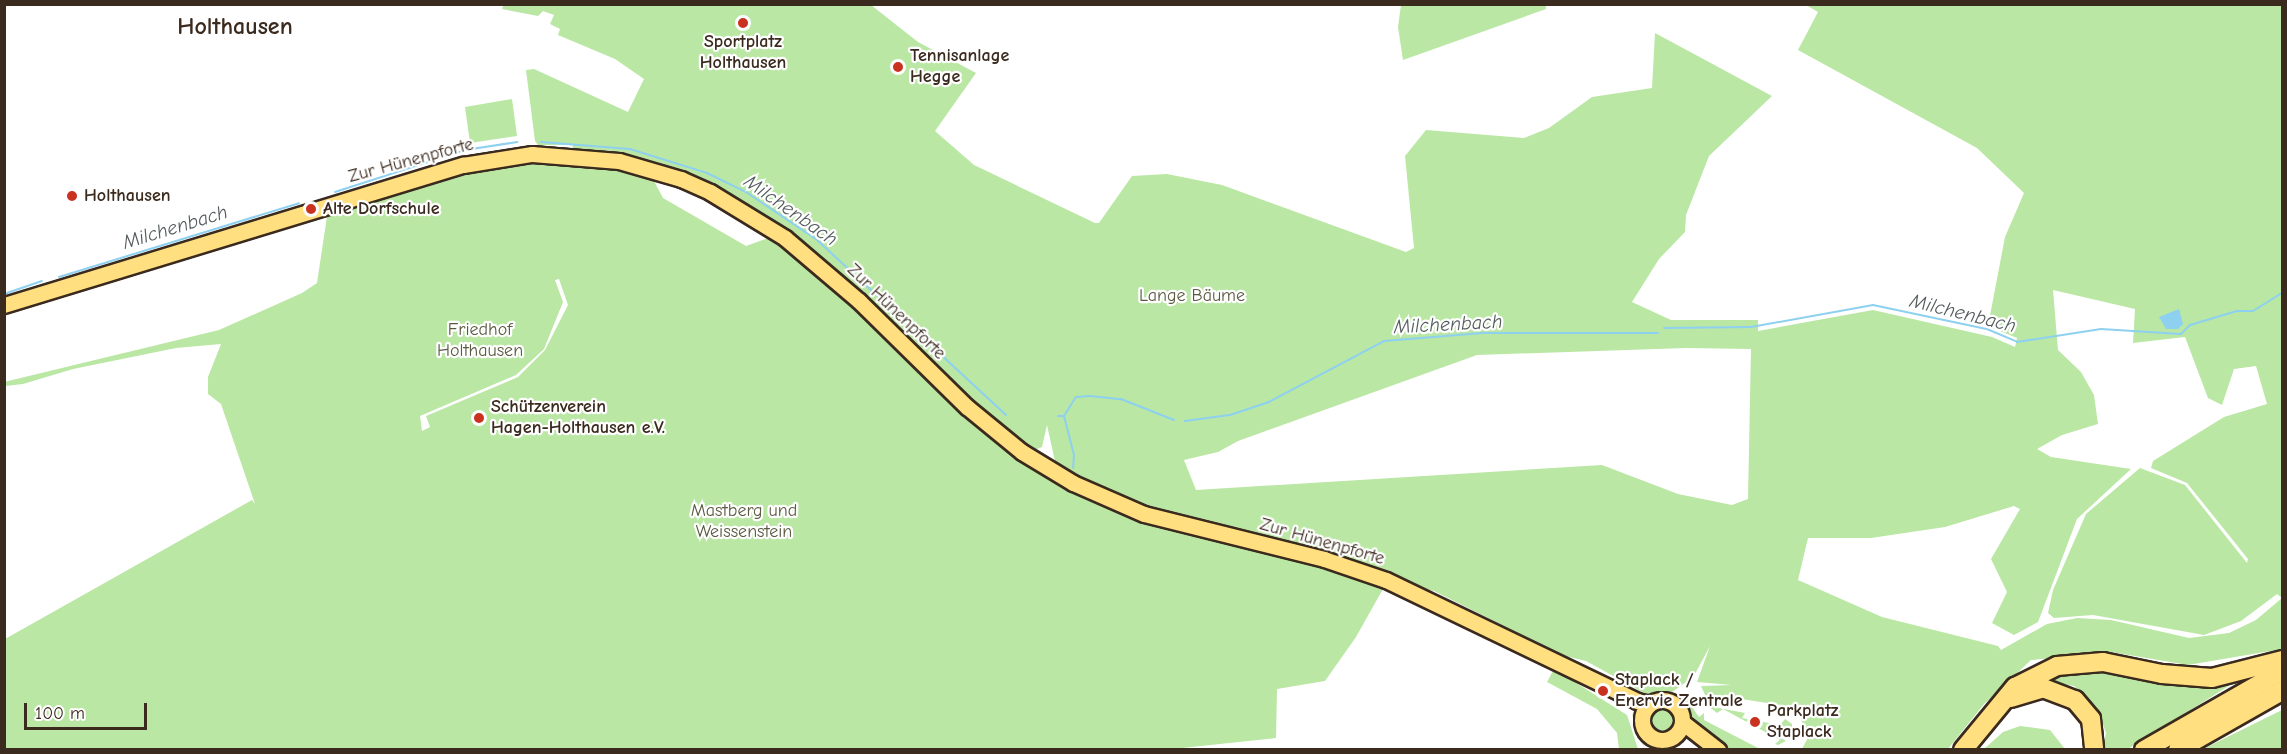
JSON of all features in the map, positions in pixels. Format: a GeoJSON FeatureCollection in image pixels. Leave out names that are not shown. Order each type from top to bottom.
{"type":"FeatureCollection","features":[{"type":"Feature","properties":{"kind":"highway"},"geometry":{"type":"LineString","coordinates":[[1963,750],[1998,708],[2028,678],[2073,662],[2122,664],[2194,678],[2240,673],[2283,660]]}},
{"type":"Feature","properties":{"kind":"highway"},"geometry":{"type":"LineString","coordinates":[[2144,750],[2283,671]]}},
{"type":"Feature","properties":{"kind":"highway"},"geometry":{"type":"LineString","coordinates":[[1998,708],[2032,690],[2065,693],[2091,719],[2094,750]]}},
{"type":"Feature","properties":{"kind":"highway"},"geometry":{"type":"LineString","coordinates":[[2178,750],[2283,691]]}},
{"type":"Feature","properties":{"kind":"main road","name":"Zur Hünenpforte"},"geometry":{"type":"LineString","coordinates":[[4,305],[462,165],[532,154],[619,161],[700,188],[785,238],[859,301],[967,407],[1022,452],[1073,483],[1152,516],[1324,559],[1386,580],[1650,704]]}},
{"type":"Feature","properties":{"kind":"main road","name":"Zur Hünenpforte"},"geometry":{"type":"LineString","coordinates":[[1563,665],[1644,726]]}},
{"type":"Feature","properties":{"kind":"main road"},"geometry":{"type":"LineString","coordinates":[[1647,750],[1644,726],[1650,704],[1671,702],[1680,712],[1682,722],[1718,750]]}},
{"type":"Feature","properties":{"kind":"main road"},"geometry":{"type":"LineString","coordinates":[[1664,742],[1682,722]]}},
{"type":"Feature","properties":{"kind":"main road"},"geometry":{"type":"LineString","coordinates":[[1644,726],[1664,742],[1702,750]]}},
{"type":"Feature","properties":{"kind":"green space"},"geometry":{"type":"Polygon","coordinates":[[[504,4],[871,5],[918,42],[976,73],[935,131],[974,165],[1095,223],[1099,223],[1132,176],[1167,174],[1222,185],[1406,252],[1414,248],[1405,156],[1426,130],[1524,138],[1549,128],[1592,97],[1652,88],[1655,33],[1772,96],[1709,156],[1686,215],[1685,232],[1659,259],[1632,302],[1671,320],[1758,320],[1758,331],[1873,310],[1992,337],[2015,347],[2017,338],[1988,326],[2005,237],[2024,193],[1977,148],[1798,50],[1818,12],[1806,5],[2282,5],[2282,598],[2282,649],[2188,665],[2111,652],[2031,660],[1984,704],[1948,749],[1802,749],[1811,732],[1804,729],[1801,718],[1787,706],[1709,694],[1710,700],[1707,699],[1701,686],[1732,685],[1697,682],[1710,646],[1695,674],[1685,683],[1672,692],[1646,694],[1586,661],[1565,656],[1434,591],[1388,580],[1356,637],[1325,681],[1277,689],[1276,738],[1163,750],[5,749],[5,639],[252,500],[255,504],[221,404],[208,394],[208,377],[221,344],[176,348],[73,369],[23,384],[5,386],[4,382],[219,330],[302,293],[317,283],[329,203],[427,174],[571,155],[573,145],[538,145],[535,141],[526,70],[534,69],[628,112],[644,79],[615,59],[558,35],[560,29],[550,24],[554,15],[543,11],[538,16],[502,9],[504,4]],[[647,168],[663,198],[746,246],[771,237],[789,248],[997,441],[1144,514],[1056,466],[1047,425],[1042,447],[1032,451],[997,427],[810,251],[647,168]],[[559,279],[555,280],[563,302],[544,349],[516,375],[420,416],[422,431],[430,427],[426,416],[518,377],[545,350],[568,305],[559,279]],[[2053,290],[2058,350],[2081,372],[2094,395],[2098,424],[2062,435],[2037,449],[2051,457],[2131,469],[2077,519],[2038,622],[2014,635],[1992,623],[2007,592],[1991,559],[2020,509],[2014,506],[1945,527],[1871,538],[1808,538],[1798,580],[1882,617],[1998,646],[2001,650],[2047,624],[2077,618],[2111,620],[2189,638],[2229,633],[2256,620],[2282,598],[2277,594],[2241,621],[2204,635],[2093,615],[2054,618],[2048,613],[2053,590],[2086,514],[2140,468],[2185,485],[2247,563],[2248,559],[2187,483],[2151,468],[2153,461],[2224,417],[2267,404],[2256,366],[2234,369],[2222,405],[2208,398],[2185,337],[2133,343],[2135,309],[2053,290]],[[1686,348],[1477,355],[1238,441],[1218,452],[1184,460],[1196,490],[1602,465],[1678,494],[1732,505],[1748,499],[1751,349],[1686,348]]]}},
{"type":"Feature","properties":{"kind":"green space"},"geometry":{"type":"Polygon","coordinates":[[[1401,5],[1546,5],[1546,9],[1403,60],[1398,27],[1401,5]]]}},
{"type":"Feature","properties":{"kind":"green space"},"geometry":{"type":"Polygon","coordinates":[[[512,99],[517,136],[470,143],[465,107],[512,99]]]}},
{"type":"Feature","properties":{"kind":"green space"},"geometry":{"type":"Polygon","coordinates":[[[1554,669],[1627,715],[1638,749],[1619,749],[1617,733],[1597,709],[1547,682],[1554,669]]]}},
{"type":"Feature","properties":{"kind":"green space"},"geometry":{"type":"Polygon","coordinates":[[[2110,673],[2171,686],[2235,682],[2128,749],[2102,750],[2106,733],[2097,708],[2074,686],[2038,680],[2066,674],[2110,673]]]}},
{"type":"Feature","properties":{"kind":"green space"},"geometry":{"type":"Polygon","coordinates":[[[1688,699],[1696,703],[1692,707],[1699,717],[1704,713],[1704,720],[1760,749],[1726,749],[1705,736],[1687,719],[1684,704],[1688,699]]]}},
{"type":"Feature","properties":{"kind":"green space"},"geometry":{"type":"Polygon","coordinates":[[[1662,706],[1668,707],[1676,715],[1676,727],[1668,735],[1662,736],[1656,735],[1648,727],[1647,721],[1648,715],[1656,707],[1662,706]]]}},
{"type":"Feature","properties":{"kind":"green space"},"geometry":{"type":"Polygon","coordinates":[[[1708,706],[1745,713],[1742,718],[1780,725],[1785,719],[1792,724],[1792,730],[1786,728],[1781,738],[1786,741],[1778,745],[1775,744],[1780,740],[1723,709],[1717,713],[1708,706]]]}},
{"type":"Feature","properties":{"kind":"green space"},"geometry":{"type":"Polygon","coordinates":[[[2282,710],[2282,749],[2203,749],[2207,747],[2282,710]]]}},
{"type":"Feature","properties":{"kind":"green space"},"geometry":{"type":"Polygon","coordinates":[[[1632,713],[1643,737],[1644,747],[1636,732],[1632,713]]]}},
{"type":"Feature","properties":{"kind":"green space"},"geometry":{"type":"Polygon","coordinates":[[[2020,726],[2050,730],[2065,749],[1984,749],[2003,732],[2020,726]]]}},
{"type":"Feature","properties":{"kind":"water"},"geometry":{"type":"Polygon","coordinates":[[[2179,309],[2183,324],[2178,329],[2166,329],[2159,317],[2179,309]]]}},
{"type":"Feature","properties":{"kind":"waterway","name":"Milchenbach"},"geometry":{"type":"LineString","coordinates":[[335,192],[465,150],[517,142]]}},
{"type":"Feature","properties":{"kind":"waterway","name":"Milchenbach"},"geometry":{"type":"LineString","coordinates":[[541,142],[630,149],[707,173],[746,192],[816,239],[1006,415]]}},
{"type":"Feature","properties":{"kind":"waterway","name":"Milchenbach"},"geometry":{"type":"LineString","coordinates":[[59,277],[299,203]]}},
{"type":"Feature","properties":{"kind":"waterway","name":"Milchenbach"},"geometry":{"type":"LineString","coordinates":[[4,294],[42,281]]}},
{"type":"Feature","properties":{"kind":"waterway","name":"Milchenbach"},"geometry":{"type":"LineString","coordinates":[[1664,328],[1751,327],[1873,305],[1987,329],[2017,342],[2101,329],[2181,334],[2190,325],[2237,311],[2253,311],[2282,293]]}},
{"type":"Feature","properties":{"kind":"waterway","name":"Milchenbach"},"geometry":{"type":"LineString","coordinates":[[1185,421],[1230,415],[1269,402],[1384,341],[1483,333],[1658,333]]}},
{"type":"Feature","properties":{"kind":"waterway","name":"Milchenbach"},"geometry":{"type":"LineString","coordinates":[[1058,416],[1064,416],[1076,397],[1090,396],[1121,399],[1174,420]]}},
{"type":"Feature","properties":{"kind":"waterway"},"geometry":{"type":"LineString","coordinates":[[1064,416],[1074,455],[1073,468]]}},
{"type":"Feature","properties":{"kind":"place","name":"Sportplatz Holthausen"},"geometry":{"type":"Point","coordinates":[743,23]}},
{"type":"Feature","properties":{"kind":"place","name":"Tennisanlage Hegge"},"geometry":{"type":"Point","coordinates":[898,67]}},
{"type":"Feature","properties":{"kind":"place","name":"Holthausen"},"geometry":{"type":"Point","coordinates":[72,196]}},
{"type":"Feature","properties":{"kind":"place","name":"Alte Dorfschule"},"geometry":{"type":"Point","coordinates":[311,209]}},
{"type":"Feature","properties":{"kind":"place","name":"Schützenverein Hagen-Holthausen e.V."},"geometry":{"type":"Point","coordinates":[479,418]}},
{"type":"Feature","properties":{"kind":"place","name":"Staplack / Enervie Zentrale"},"geometry":{"type":"Point","coordinates":[1603,691]}},
{"type":"Feature","properties":{"kind":"place","name":"Parkplatz Staplack"},"geometry":{"type":"Point","coordinates":[1755,722]}},
{"type":"Feature","properties":{"kind":"district","name":"Holthausen"},"geometry":{"type":"Point","coordinates":[235,27]}},
{"type":"Feature","properties":{"kind":"park label","name":"Lange Bäume"},"geometry":{"type":"Point","coordinates":[1192,296]}},
{"type":"Feature","properties":{"kind":"park label","name":"Friedhof Holthausen"},"geometry":{"type":"Point","coordinates":[480,341]}},
{"type":"Feature","properties":{"kind":"park label","name":"Mastberg und Weissenstein"},"geometry":{"type":"Point","coordinates":[744,522]}}]}
